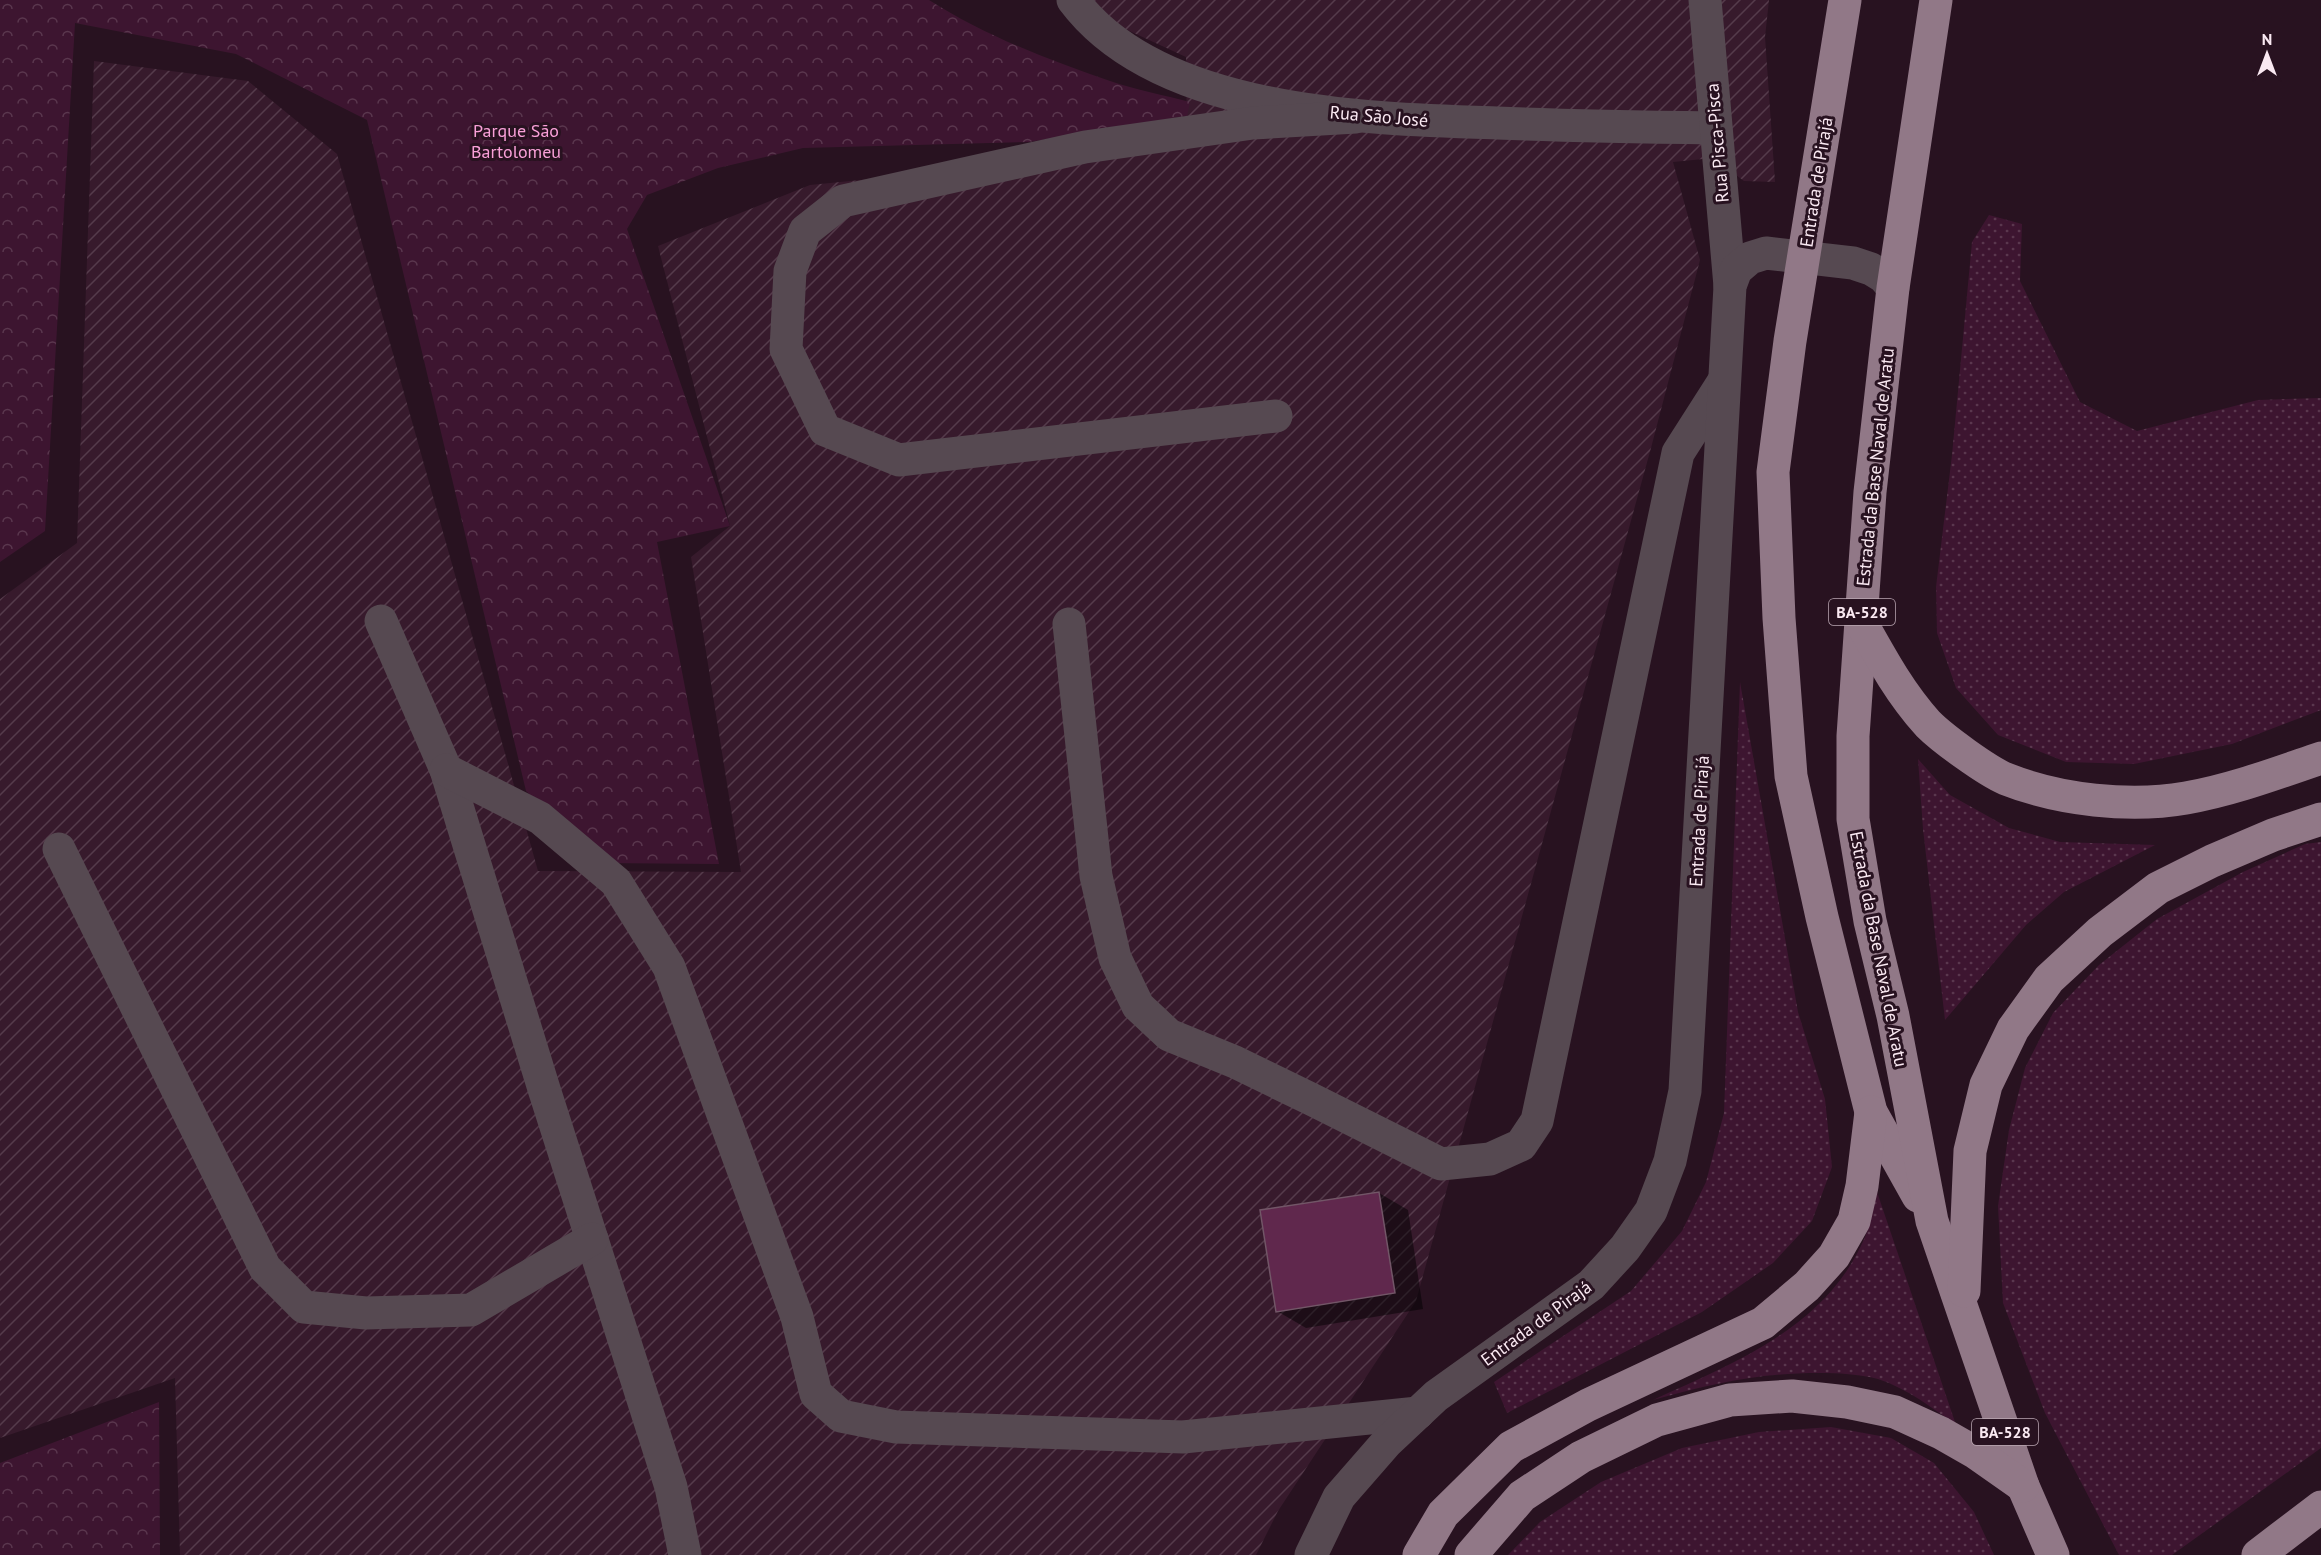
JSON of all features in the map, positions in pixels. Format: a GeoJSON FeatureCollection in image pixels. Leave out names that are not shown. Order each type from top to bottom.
{"type":"FeatureCollection","features":[{"type":"Feature","properties":{"kind":"main road","name":"Entrada de Pirajá"},"geometry":{"type":"LineString","coordinates":[[1804,257],[1845,0]]}},
{"type":"Feature","properties":{"kind":"main road","name":"Estrada da Base Naval de Aratu"},"geometry":{"type":"LineString","coordinates":[[1936,0],[1893,288],[1870,492],[1853,736],[1853,819],[1870,921],[1896,1026],[1932,1221],[2024,1486],[2053,1555]]}},
{"type":"Feature","properties":{"kind":"main road"},"geometry":{"type":"LineString","coordinates":[[1804,257],[1790,340],[1773,472],[1779,618],[1791,776],[1821,916],[1871,1112],[1932,1221]]}},
{"type":"Feature","properties":{"kind":"main road"},"geometry":{"type":"LineString","coordinates":[[1861,622],[1893,681],[1930,725],[1968,755],[2005,779],[2093,800],[2142,801],[2185,798],[2231,787],[2321,758]]}},
{"type":"Feature","properties":{"kind":"main road"},"geometry":{"type":"LineString","coordinates":[[1963,1308],[1970,1152],[1986,1086],[2013,1029],[2049,979],[2100,932],[2158,888],[2263,839],[2321,819]]}},
{"type":"Feature","properties":{"kind":"main road"},"geometry":{"type":"LineString","coordinates":[[1419,1555],[1443,1514],[1511,1447],[1588,1405],[1763,1323],[1807,1286],[1834,1256],[1854,1221],[1862,1186],[1871,1112]]}},
{"type":"Feature","properties":{"kind":"main road"},"geometry":{"type":"LineString","coordinates":[[1471,1555],[1522,1496],[1581,1457],[1657,1420],[1730,1400],[1792,1396],[1847,1402],[1895,1412],[1941,1433],[1976,1453],[2024,1486]]}},
{"type":"Feature","properties":{"kind":"main road"},"geometry":{"type":"LineString","coordinates":[[2258,1555],[2321,1507]]}},
{"type":"Feature","properties":{"kind":"street","name":"Rua São José"},"geometry":{"type":"LineString","coordinates":[[1073,0],[1086,18],[1130,53],[1185,79],[1265,103],[1356,117],[1587,126],[1715,128]]}},
{"type":"Feature","properties":{"kind":"street","name":"Rua Pisca-Pisca"},"geometry":{"type":"LineString","coordinates":[[1704,0],[1730,286]]}},
{"type":"Feature","properties":{"kind":"street"},"geometry":{"type":"LineString","coordinates":[[1276,416],[899,460],[825,430],[786,349],[790,271],[805,231],[843,201],[1085,147],[1252,123],[1356,117]]}},
{"type":"Feature","properties":{"kind":"street","name":"Entrada de Pirajá"},"geometry":{"type":"LineString","coordinates":[[1311,1555],[1339,1497],[1387,1442],[1436,1396],[1591,1285],[1625,1248],[1651,1211],[1670,1161],[1685,1091],[1730,286],[1736,270],[1750,258],[1767,253],[1804,257]]}},
{"type":"Feature","properties":{"kind":"street"},"geometry":{"type":"LineString","coordinates":[[1804,257],[1853,263],[1871,269],[1884,276],[1893,288]]}},
{"type":"Feature","properties":{"kind":"street"},"geometry":{"type":"LineString","coordinates":[[1069,624],[1096,876],[1115,958],[1138,1006],[1169,1035],[1235,1062],[1441,1164],[1490,1159],[1521,1145],[1537,1121],[1678,453],[1724,381]]}},
{"type":"Feature","properties":{"kind":"street"},"geometry":{"type":"LineString","coordinates":[[381,621],[446,770],[544,1089],[671,1487],[684,1555]]}},
{"type":"Feature","properties":{"kind":"street"},"geometry":{"type":"LineString","coordinates":[[446,770],[540,818],[615,882],[669,967],[797,1317],[816,1394],[841,1416],[896,1427],[1183,1437],[1418,1413]]}},
{"type":"Feature","properties":{"kind":"street"},"geometry":{"type":"LineString","coordinates":[[59,849],[265,1268],[304,1307],[366,1313],[471,1310],[592,1239]]}},
{"type":"Feature","properties":{"kind":"shaded area"},"geometry":{"type":"Polygon","coordinates":[[[1076,0],[1769,0],[1765,37],[1775,182],[1744,181],[1713,158],[1673,162],[1700,260],[1651,448],[1416,1301],[1278,1511],[1256,1555],[180,1555],[175,1378],[0,1438],[0,599],[77,543],[94,61],[248,81],[337,154],[538,871],[741,872],[691,557],[730,526],[658,246],[810,185],[1187,148],[1186,57],[1110,22],[1076,0]]]}},
{"type":"Feature","properties":{"kind":"green space","name":"Parque São Bartolomeu"},"geometry":{"type":"Polygon","coordinates":[[[0,0],[929,0],[994,35],[1040,55],[1120,84],[1190,102],[1187,116],[1029,142],[803,148],[718,168],[647,195],[627,229],[730,526],[657,542],[719,864],[601,863],[526,791],[367,120],[236,54],[75,23],[45,531],[0,562],[0,0]]]}},
{"type":"Feature","properties":{"kind":"green space"},"geometry":{"type":"Polygon","coordinates":[[[1989,215],[2022,224],[2020,281],[2080,402],[2137,431],[2258,400],[2321,398],[2321,710],[2232,744],[2134,764],[2066,762],[1998,735],[1956,688],[1937,633],[1936,587],[1952,455],[1972,242],[1989,215]]]}},
{"type":"Feature","properties":{"kind":"green space"},"geometry":{"type":"Polygon","coordinates":[[[1740,682],[1798,1012],[1825,1099],[1832,1167],[1812,1221],[1773,1263],[1702,1312],[1507,1413],[1494,1382],[1631,1291],[1682,1231],[1706,1182],[1724,1113],[1740,682]]]}},
{"type":"Feature","properties":{"kind":"green space"},"geometry":{"type":"Polygon","coordinates":[[[1918,759],[1950,795],[2009,828],[2060,842],[2155,845],[2064,892],[2026,925],[1945,1020],[1923,829],[1918,759]]]}},
{"type":"Feature","properties":{"kind":"green space"},"geometry":{"type":"Polygon","coordinates":[[[2321,842],[2321,1448],[2172,1555],[2119,1555],[2045,1413],[2003,1303],[1998,1206],[2009,1130],[2025,1068],[2053,1013],[2099,965],[2157,919],[2243,872],[2305,844],[2321,842]]]}},
{"type":"Feature","properties":{"kind":"green space"},"geometry":{"type":"Polygon","coordinates":[[[1877,1192],[1956,1425],[1899,1388],[1878,1379],[1848,1374],[1755,1377],[1715,1384],[1653,1400],[1716,1371],[1776,1338],[1828,1295],[1848,1268],[1865,1237],[1877,1192]]]}},
{"type":"Feature","properties":{"kind":"green space"},"geometry":{"type":"Polygon","coordinates":[[[159,1402],[160,1555],[0,1555],[0,1463],[159,1402]]]}},
{"type":"Feature","properties":{"kind":"green space"},"geometry":{"type":"Polygon","coordinates":[[[1831,1427],[1891,1438],[1934,1463],[1974,1512],[1994,1555],[1508,1555],[1540,1522],[1601,1482],[1682,1448],[1759,1432],[1831,1427]]]}},
{"type":"Feature","properties":{"kind":"building"},"geometry":{"type":"Polygon","coordinates":[[[1379,1192],[1395,1293],[1276,1312],[1260,1210],[1379,1192]]]}}]}
